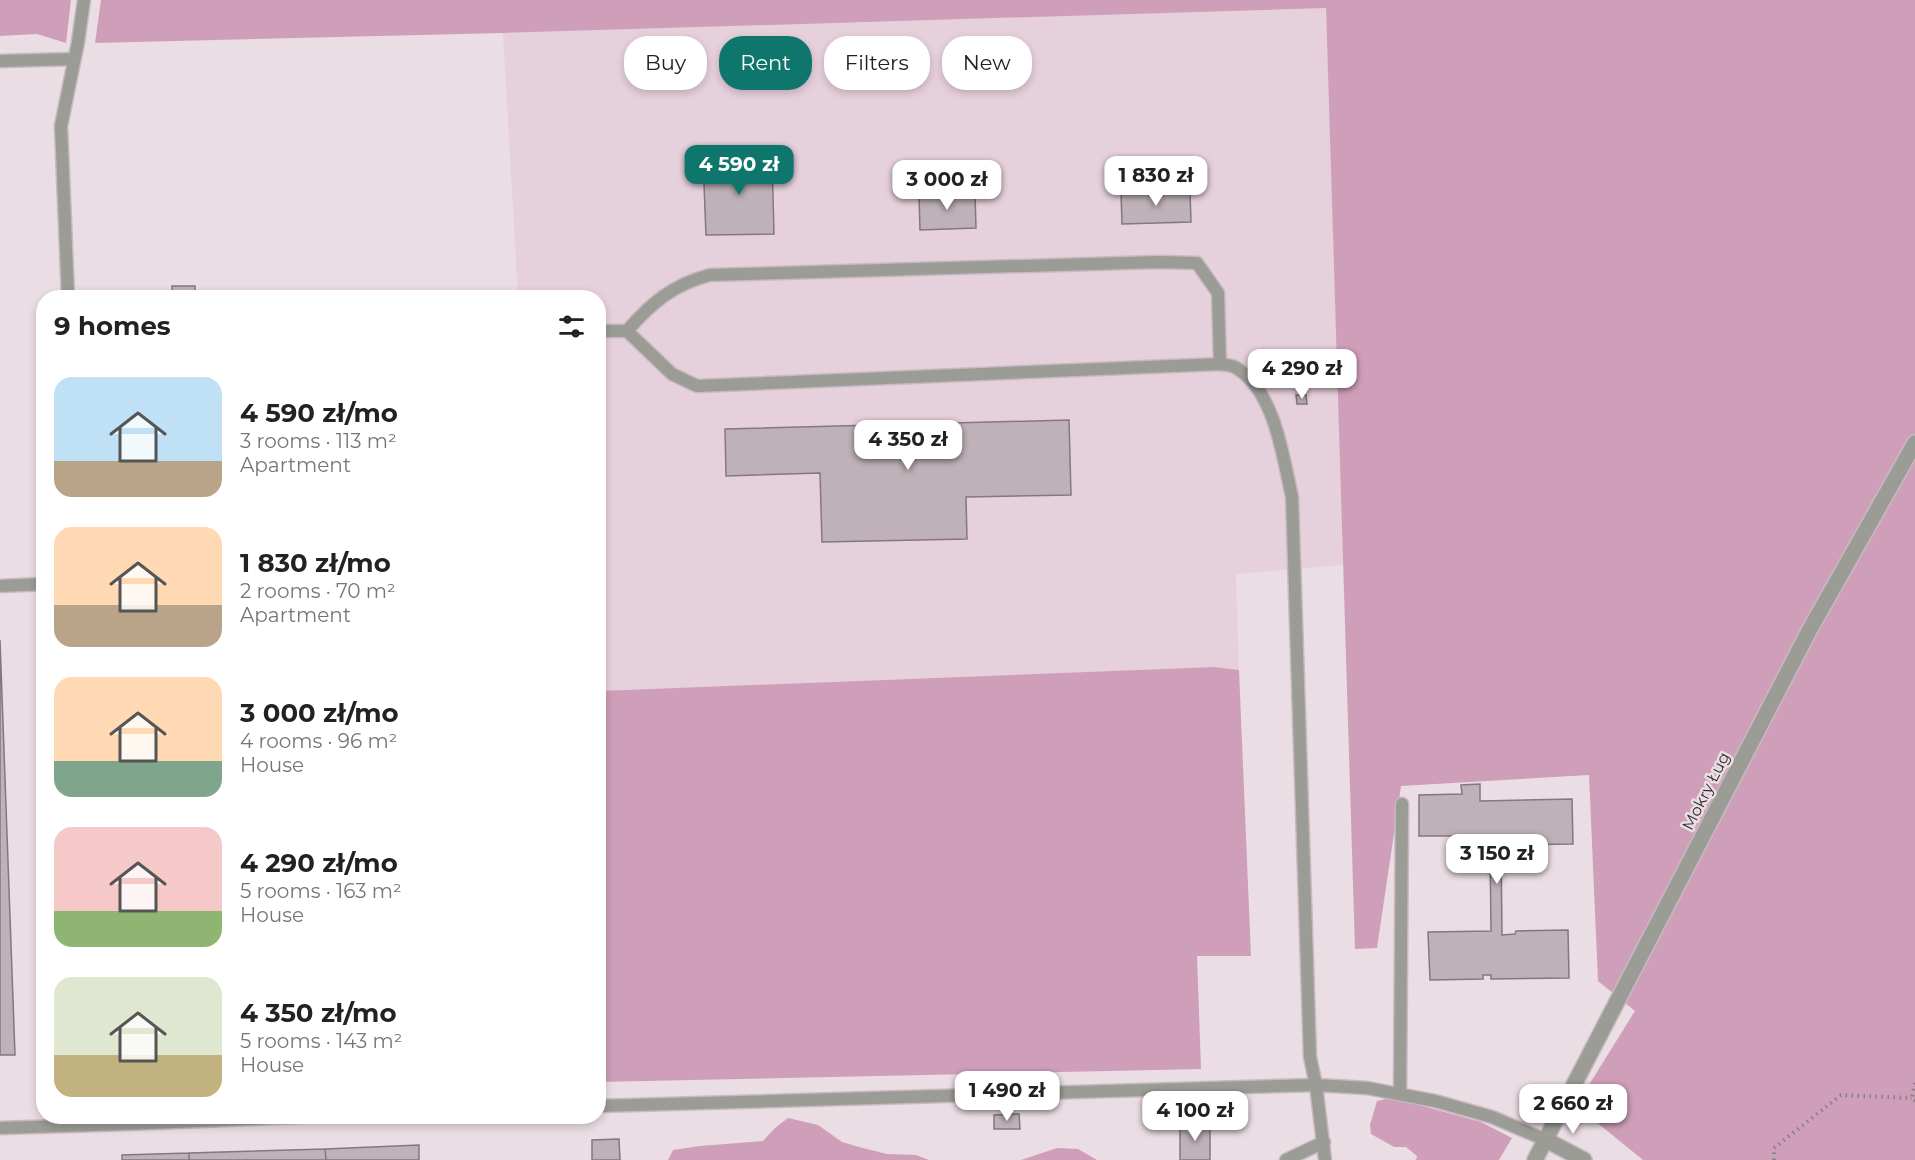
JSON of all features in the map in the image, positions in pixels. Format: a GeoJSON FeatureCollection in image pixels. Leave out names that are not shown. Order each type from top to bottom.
{"type":"FeatureCollection","features":[{"type":"Feature","properties":{"kind":"street","name":"Mokry Ług"},"geometry":{"type":"LineString","coordinates":[[1535,1160],[1810,629],[1915,442]]}},
{"type":"Feature","properties":{"kind":"street"},"geometry":{"type":"LineString","coordinates":[[1546,1140],[1584,1160]]}},
{"type":"Feature","properties":{"kind":"lane"},"geometry":{"type":"LineString","coordinates":[[68,290],[61,126],[84,0]]}},
{"type":"Feature","properties":{"kind":"lane"},"geometry":{"type":"LineString","coordinates":[[0,61],[74,59]]}},
{"type":"Feature","properties":{"kind":"lane"},"geometry":{"type":"LineString","coordinates":[[627,331],[644,312],[666,294],[689,280],[710,275],[1159,262],[1197,263],[1218,293],[1220,364]]}},
{"type":"Feature","properties":{"kind":"lane"},"geometry":{"type":"LineString","coordinates":[[606,331],[627,331],[672,374],[698,386],[1220,364],[1236,367],[1251,380],[1260,392],[1276,430],[1292,497],[1310,1057],[1316,1085],[1325,1160]]}},
{"type":"Feature","properties":{"kind":"lane"},"geometry":{"type":"LineString","coordinates":[[0,586],[36,584]]}},
{"type":"Feature","properties":{"kind":"lane"},"geometry":{"type":"LineString","coordinates":[[1400,1094],[1402,804]]}},
{"type":"Feature","properties":{"kind":"lane"},"geometry":{"type":"LineString","coordinates":[[606,1106],[1316,1085],[1367,1088],[1434,1101],[1492,1117],[1546,1140]]}},
{"type":"Feature","properties":{"kind":"lane"},"geometry":{"type":"LineString","coordinates":[[0,1128],[63,1124]]}},
{"type":"Feature","properties":{"kind":"lane"},"geometry":{"type":"LineString","coordinates":[[1286,1160],[1324,1142]]}},
{"type":"Feature","properties":{"kind":"path"},"geometry":{"type":"LineString","coordinates":[[1774,1160],[1774,1148],[1841,1095],[1914,1100],[1915,1083]]}},
{"type":"Feature","properties":{"kind":"shaded area"},"geometry":{"type":"Polygon","coordinates":[[[0,0],[71,0],[66,43],[37,34],[0,36],[0,0]]]}},
{"type":"Feature","properties":{"kind":"shaded area"},"geometry":{"type":"Polygon","coordinates":[[[101,0],[1915,0],[1915,1160],[1643,1160],[1584,1112],[1587,1088],[1635,1011],[1598,981],[1589,775],[1401,786],[1377,948],[1355,949],[1326,8],[95,43],[101,0]]]}},
{"type":"Feature","properties":{"kind":"shaded area"},"geometry":{"type":"Polygon","coordinates":[[[1326,7],[1344,565],[1236,574],[1239,670],[1214,667],[606,691],[606,290],[518,290],[503,33],[1326,7]]]}},
{"type":"Feature","properties":{"kind":"shaded area"},"geometry":{"type":"Polygon","coordinates":[[[1214,667],[1239,670],[1251,956],[1197,956],[1201,1069],[606,1082],[606,691],[1214,667]]]}},
{"type":"Feature","properties":{"kind":"shaded area"},"geometry":{"type":"Polygon","coordinates":[[[1397,1099],[1481,1122],[1512,1138],[1499,1160],[1416,1160],[1417,1156],[1406,1147],[1394,1147],[1371,1134],[1370,1125],[1377,1101],[1397,1099]]]}},
{"type":"Feature","properties":{"kind":"shaded area"},"geometry":{"type":"Polygon","coordinates":[[[788,1118],[818,1125],[842,1142],[887,1154],[916,1155],[929,1160],[668,1160],[673,1150],[763,1141],[788,1118]]]}},
{"type":"Feature","properties":{"kind":"shaded area"},"geometry":{"type":"Polygon","coordinates":[[[1057,1148],[1078,1149],[1097,1160],[1021,1160],[1057,1148]]]}},
{"type":"Feature","properties":{"kind":"building"},"geometry":{"type":"Polygon","coordinates":[[[772,158],[774,234],[706,235],[703,159],[772,158]]]}},
{"type":"Feature","properties":{"kind":"building"},"geometry":{"type":"Polygon","coordinates":[[[1190,191],[1191,222],[1122,224],[1121,193],[1190,191]]]}},
{"type":"Feature","properties":{"kind":"building"},"geometry":{"type":"Polygon","coordinates":[[[975,193],[976,228],[920,230],[919,194],[975,193]]]}},
{"type":"Feature","properties":{"kind":"building"},"geometry":{"type":"Polygon","coordinates":[[[172,286],[195,286],[195,290],[172,290],[172,286]]]}},
{"type":"Feature","properties":{"kind":"building"},"geometry":{"type":"Polygon","coordinates":[[[1296,395],[1306,395],[1307,404],[1297,404],[1296,395]]]}},
{"type":"Feature","properties":{"kind":"building"},"geometry":{"type":"Polygon","coordinates":[[[1069,420],[1071,495],[966,497],[967,539],[822,542],[820,473],[726,476],[725,429],[1069,420]]]}},
{"type":"Feature","properties":{"kind":"building"},"geometry":{"type":"Polygon","coordinates":[[[0,640],[15,1055],[0,1055],[0,640]]]}},
{"type":"Feature","properties":{"kind":"building"},"geometry":{"type":"Polygon","coordinates":[[[1480,784],[1480,801],[1572,799],[1573,844],[1501,845],[1502,935],[1515,934],[1516,931],[1568,930],[1569,978],[1491,979],[1491,975],[1483,975],[1483,979],[1430,980],[1428,932],[1491,931],[1490,846],[1462,847],[1461,836],[1419,836],[1419,795],[1462,794],[1461,785],[1480,784]]]}},
{"type":"Feature","properties":{"kind":"building"},"geometry":{"type":"Polygon","coordinates":[[[1019,1114],[1020,1129],[994,1129],[994,1115],[1019,1114]]]}},
{"type":"Feature","properties":{"kind":"building"},"geometry":{"type":"Polygon","coordinates":[[[1180,1124],[1210,1124],[1210,1160],[1180,1160],[1180,1124]]]}},
{"type":"Feature","properties":{"kind":"building"},"geometry":{"type":"Polygon","coordinates":[[[619,1139],[620,1160],[592,1160],[592,1140],[619,1139]]]}},
{"type":"Feature","properties":{"kind":"building"},"geometry":{"type":"Polygon","coordinates":[[[419,1145],[419,1160],[326,1160],[325,1149],[419,1145]]]}},
{"type":"Feature","properties":{"kind":"building"},"geometry":{"type":"Polygon","coordinates":[[[325,1149],[326,1160],[189,1160],[189,1153],[325,1149]]]}},
{"type":"Feature","properties":{"kind":"building"},"geometry":{"type":"Polygon","coordinates":[[[189,1153],[189,1160],[122,1160],[122,1155],[189,1153]]]}}]}
